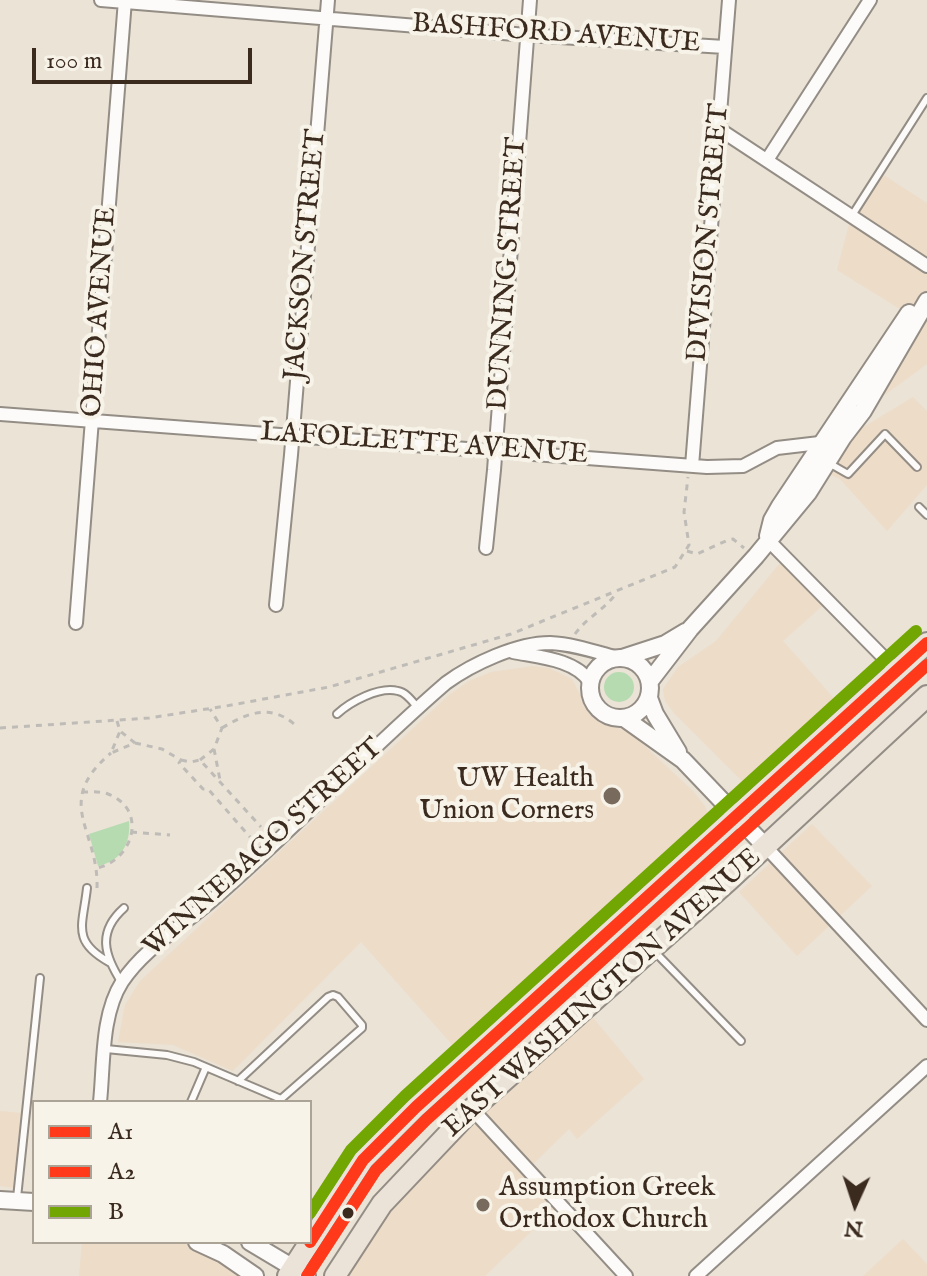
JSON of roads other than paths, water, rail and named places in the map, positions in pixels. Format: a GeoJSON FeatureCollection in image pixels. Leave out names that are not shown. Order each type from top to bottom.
{"type":"FeatureCollection","features":[{"type":"Feature","properties":{"kind":"main road","name":"EAST WASHINGTON AVENUE"},"geometry":{"type":"LineString","coordinates":[[296,1273],[363,1160],[440,1085],[927,643]]}},
{"type":"Feature","properties":{"kind":"main road","name":"EAST WASHINGTON AVENUE"},"geometry":{"type":"LineString","coordinates":[[335,1276],[382,1204],[472,1109],[766,847],[927,696]]}},
{"type":"Feature","properties":{"kind":"street","name":"BASHFORD AVENUE"},"geometry":{"type":"LineString","coordinates":[[101,0],[527,35],[725,47]]}},
{"type":"Feature","properties":{"kind":"street","name":"JACKSON STREET"},"geometry":{"type":"LineString","coordinates":[[276,605],[328,0]]}},
{"type":"Feature","properties":{"kind":"street","name":"DUNNING STREET"},"geometry":{"type":"LineString","coordinates":[[486,548],[530,0]]}},
{"type":"Feature","properties":{"kind":"street","name":"DIVISION STREET"},"geometry":{"type":"LineString","coordinates":[[692,466],[729,0]]}},
{"type":"Feature","properties":{"kind":"street"},"geometry":{"type":"LineString","coordinates":[[767,160],[870,0]]}},
{"type":"Feature","properties":{"kind":"street","name":"OHIO AVENUE"},"geometry":{"type":"LineString","coordinates":[[76,623],[125,1]]}},
{"type":"Feature","properties":{"kind":"street"},"geometry":{"type":"LineString","coordinates":[[719,129],[927,266]]}},
{"type":"Feature","properties":{"kind":"street"},"geometry":{"type":"LineString","coordinates":[[768,540],[772,520],[819,444],[927,290]]}},
{"type":"Feature","properties":{"kind":"street"},"geometry":{"type":"LineString","coordinates":[[683,760],[655,714],[649,698],[650,681],[690,629],[808,493],[863,411],[927,301]]}},
{"type":"Feature","properties":{"kind":"street","name":"LAFOLLETTE AVENUE"},"geometry":{"type":"LineString","coordinates":[[0,414],[692,466],[743,466],[777,448],[819,444],[843,437]]}},
{"type":"Feature","properties":{"kind":"street"},"geometry":{"type":"LineString","coordinates":[[768,540],[896,670]]}},
{"type":"Feature","properties":{"kind":"street"},"geometry":{"type":"LineString","coordinates":[[690,629],[665,644],[600,665],[590,682],[590,697],[594,705],[608,716],[624,718],[683,760],[927,1020]]}},
{"type":"Feature","properties":{"kind":"street","name":"WINNEBAGO STREET"},"geometry":{"type":"LineString","coordinates":[[100,1100],[110,1015],[122,983],[146,955],[217,897],[455,676],[484,661],[534,644],[549,643],[620,658]]}},
{"type":"Feature","properties":{"kind":"street"},"geometry":{"type":"LineString","coordinates":[[510,652],[564,663],[584,673],[590,682]]}},
{"type":"Feature","properties":{"kind":"street"},"geometry":{"type":"LineString","coordinates":[[620,658],[640,665],[650,681]]}},
{"type":"Feature","properties":{"kind":"street"},"geometry":{"type":"LineString","coordinates":[[624,718],[639,712],[649,698]]}},
{"type":"Feature","properties":{"kind":"street"},"geometry":{"type":"LineString","coordinates":[[696,1276],[927,1066]]}},
{"type":"Feature","properties":{"kind":"street"},"geometry":{"type":"LineString","coordinates":[[472,1109],[626,1276]]}},
{"type":"Feature","properties":{"kind":"street"},"geometry":{"type":"LineString","coordinates":[[201,1244],[223,1254],[255,1276]]}},
{"type":"Feature","properties":{"kind":"street"},"geometry":{"type":"LineString","coordinates":[[253,1244],[296,1273]]}},
{"type":"Feature","properties":{"kind":"lane"},"geometry":{"type":"LineString","coordinates":[[851,217],[927,98]]}},
{"type":"Feature","properties":{"kind":"lane"},"geometry":{"type":"LineString","coordinates":[[827,462],[848,474],[885,434],[917,467]]}},
{"type":"Feature","properties":{"kind":"lane"},"geometry":{"type":"LineString","coordinates":[[919,507],[927,515]]}},
{"type":"Feature","properties":{"kind":"lane"},"geometry":{"type":"LineString","coordinates":[[337,714],[358,698],[394,690],[403,693],[418,708]]}},
{"type":"Feature","properties":{"kind":"lane"},"geometry":{"type":"LineString","coordinates":[[87,888],[82,935],[84,943],[109,962]]}},
{"type":"Feature","properties":{"kind":"lane"},"geometry":{"type":"LineString","coordinates":[[122,983],[106,951],[109,928],[114,917],[124,908]]}},
{"type":"Feature","properties":{"kind":"lane"},"geometry":{"type":"LineString","coordinates":[[652,948],[741,1041]]}},
{"type":"Feature","properties":{"kind":"lane"},"geometry":{"type":"LineString","coordinates":[[17,1201],[40,978]]}},
{"type":"Feature","properties":{"kind":"lane"},"geometry":{"type":"LineString","coordinates":[[238,1081],[328,997],[338,997],[360,1021],[362,1028],[281,1100]]}},
{"type":"Feature","properties":{"kind":"lane"},"geometry":{"type":"LineString","coordinates":[[106,1049],[167,1055],[206,1067],[278,1100]]}},
{"type":"Feature","properties":{"kind":"lane"},"geometry":{"type":"LineString","coordinates":[[192,1100],[206,1067]]}},
{"type":"Feature","properties":{"kind":"place","name":"UW Health Union Corners"},"geometry":{"type":"Point","coordinates":[612,796]}},
{"type":"Feature","properties":{"kind":"place","name":"Assumption Greek Orthodox Church"},"geometry":{"type":"Point","coordinates":[483,1205]}}]}
